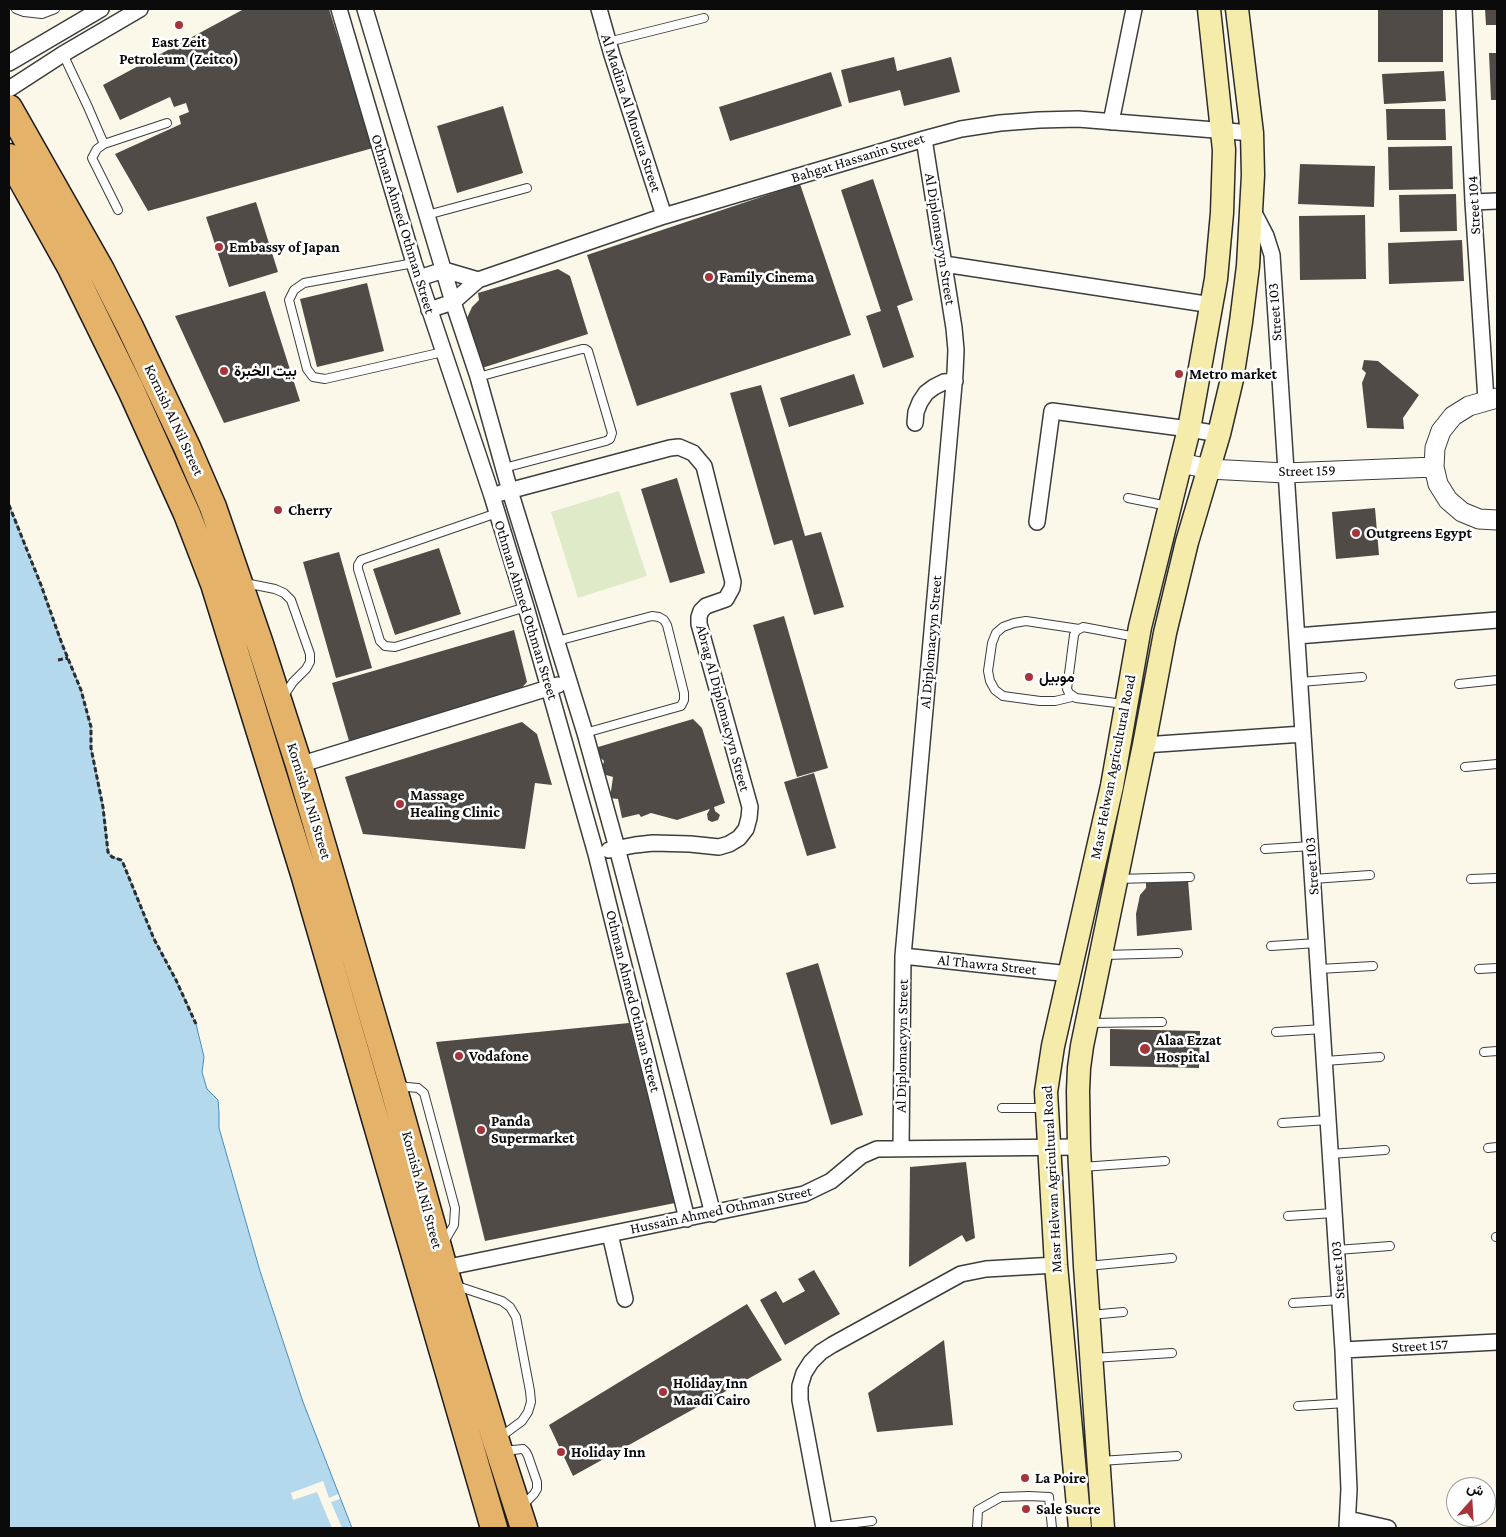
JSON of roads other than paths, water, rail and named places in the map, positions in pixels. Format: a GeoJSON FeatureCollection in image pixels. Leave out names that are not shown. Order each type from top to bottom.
{"type":"FeatureCollection","features":[{"type":"Feature","properties":{"kind":"highway","name":"Kornish Al Nil Street"},"geometry":{"type":"LineString","coordinates":[[9,108],[101,270],[154,377],[213,507],[240,582],[299,765],[394,1086],[443,1267],[522,1518]]}},
{"type":"Feature","properties":{"kind":"highway","name":"Kornish Al Nil Street"},"geometry":{"type":"LineString","coordinates":[[9,157],[71,268],[131,390],[187,514],[214,584],[304,874],[494,1528]]}},
{"type":"Feature","properties":{"kind":"main road","name":"Masr Helwan Agricultural Road"},"geometry":{"type":"LineString","coordinates":[[1080,1528],[1056,1264],[1046,1092],[1050,1061],[1112,786],[1138,638],[1189,429],[1216,279],[1222,212],[1224,158],[1223,131],[1209,9]]}},
{"type":"Feature","properties":{"kind":"main road","name":"Masr Helwan Agricultural Road"},"geometry":{"type":"LineString","coordinates":[[1103,1528],[1085,1266],[1079,1157],[1078,1084],[1082,1046],[1144,746],[1165,633],[1187,542],[1219,434],[1232,378],[1241,322],[1248,266],[1253,175],[1252,134],[1238,9]]}},
{"type":"Feature","properties":{"kind":"street"},"geometry":{"type":"LineString","coordinates":[[9,63],[101,9]]}},
{"type":"Feature","properties":{"kind":"street"},"geometry":{"type":"LineString","coordinates":[[9,89],[63,54],[140,9]]}},
{"type":"Feature","properties":{"kind":"street","name":"Othman Ahmed Othman Street"},"geometry":{"type":"LineString","coordinates":[[339,9],[414,263],[492,496],[526,607],[596,854],[687,1218]]}},
{"type":"Feature","properties":{"kind":"street","name":"Othman Ahmed Othman Street"},"geometry":{"type":"LineString","coordinates":[[365,9],[569,681],[617,848],[713,1214]]}},
{"type":"Feature","properties":{"kind":"street","name":"Al Madina Al Mnoura Street"},"geometry":{"type":"LineString","coordinates":[[599,9],[664,216]]}},
{"type":"Feature","properties":{"kind":"street"},"geometry":{"type":"LineString","coordinates":[[1111,122],[1134,9]]}},
{"type":"Feature","properties":{"kind":"street","name":"Street 104"},"geometry":{"type":"LineString","coordinates":[[1464,9],[1473,202],[1492,399]]}},
{"type":"Feature","properties":{"kind":"street","name":"Bahgat Hassanin Street"},"geometry":{"type":"LineString","coordinates":[[454,302],[478,280],[664,216],[924,138],[961,129],[1039,120],[1078,120],[1252,134]]}},
{"type":"Feature","properties":{"kind":"street","name":"Al Diplomacyyn Street"},"geometry":{"type":"LineString","coordinates":[[901,1148],[904,956],[956,350],[924,138]]}},
{"type":"Feature","properties":{"kind":"street"},"geometry":{"type":"LineString","coordinates":[[1473,202],[1497,201]]}},
{"type":"Feature","properties":{"kind":"street","name":"Street 103"},"geometry":{"type":"LineString","coordinates":[[1252,209],[1266,236],[1272,255],[1343,1350],[1349,1489],[1348,1524]]}},
{"type":"Feature","properties":{"kind":"street"},"geometry":{"type":"LineString","coordinates":[[944,264],[1212,305]]}},
{"type":"Feature","properties":{"kind":"street"},"geometry":{"type":"LineString","coordinates":[[419,278],[444,270],[478,280]]}},
{"type":"Feature","properties":{"kind":"street"},"geometry":{"type":"LineString","coordinates":[[429,310],[454,302]]}},
{"type":"Feature","properties":{"kind":"street"},"geometry":{"type":"LineString","coordinates":[[915,422],[918,407],[926,393],[934,386],[954,381]]}},
{"type":"Feature","properties":{"kind":"street"},"geometry":{"type":"LineString","coordinates":[[1492,399],[1469,406],[1453,416],[1441,431],[1435,448],[1434,467],[1438,484],[1448,500],[1462,512],[1479,519],[1497,520]]}},
{"type":"Feature","properties":{"kind":"street"},"geometry":{"type":"LineString","coordinates":[[1037,522],[1052,411],[1219,434]]}},
{"type":"Feature","properties":{"kind":"street","name":"Abrag Al Diplomacyyn Street"},"geometry":{"type":"LineString","coordinates":[[492,496],[670,448],[678,448],[694,454],[704,466],[733,582],[726,599],[706,606],[701,611],[699,624],[750,807],[746,829],[739,838],[730,844],[719,847],[653,843],[617,848],[596,854]]}},
{"type":"Feature","properties":{"kind":"street","name":"Street 159"},"geometry":{"type":"LineString","coordinates":[[1181,463],[1209,469],[1285,473],[1434,467]]}},
{"type":"Feature","properties":{"kind":"street"},"geometry":{"type":"LineString","coordinates":[[1297,636],[1497,620]]}},
{"type":"Feature","properties":{"kind":"street"},"geometry":{"type":"LineString","coordinates":[[299,765],[569,681]]}},
{"type":"Feature","properties":{"kind":"street"},"geometry":{"type":"LineString","coordinates":[[1144,746],[1303,734]]}},
{"type":"Feature","properties":{"kind":"street","name":"Al Thawra Street"},"geometry":{"type":"LineString","coordinates":[[904,956],[1070,974]]}},
{"type":"Feature","properties":{"kind":"street"},"geometry":{"type":"LineString","coordinates":[[640,1029],[664,1024]]}},
{"type":"Feature","properties":{"kind":"street","name":"Hussain Ahmed Othman Street"},"geometry":{"type":"LineString","coordinates":[[443,1267],[713,1214],[804,1194],[831,1181],[861,1156],[877,1149],[1048,1148],[1079,1157]]}},
{"type":"Feature","properties":{"kind":"street"},"geometry":{"type":"LineString","coordinates":[[610,1234],[625,1299]]}},
{"type":"Feature","properties":{"kind":"street"},"geometry":{"type":"LineString","coordinates":[[824,1528],[800,1400],[800,1386],[804,1373],[811,1362],[832,1345],[961,1274],[986,1268],[1056,1264]]}},
{"type":"Feature","properties":{"kind":"street","name":"Street 157"},"geometry":{"type":"LineString","coordinates":[[1343,1350],[1497,1342]]}},
{"type":"Feature","properties":{"kind":"street"},"geometry":{"type":"LineString","coordinates":[[1348,1524],[1388,1528]]}},
{"type":"Feature","properties":{"kind":"lane"},"geometry":{"type":"LineString","coordinates":[[16,9],[42,14],[55,9]]}},
{"type":"Feature","properties":{"kind":"lane"},"geometry":{"type":"LineString","coordinates":[[608,42],[704,18]]}},
{"type":"Feature","properties":{"kind":"lane"},"geometry":{"type":"LineString","coordinates":[[63,54],[104,144]]}},
{"type":"Feature","properties":{"kind":"lane"},"geometry":{"type":"LineString","coordinates":[[118,210],[92,158],[97,149],[104,144],[167,123]]}},
{"type":"Feature","properties":{"kind":"lane"},"geometry":{"type":"LineString","coordinates":[[427,215],[527,188]]}},
{"type":"Feature","properties":{"kind":"lane"},"geometry":{"type":"LineString","coordinates":[[414,263],[304,283],[294,290],[289,300],[307,369],[313,377],[325,379],[443,352]]}},
{"type":"Feature","properties":{"kind":"lane"},"geometry":{"type":"LineString","coordinates":[[478,377],[587,349],[612,433],[610,439],[504,468]]}},
{"type":"Feature","properties":{"kind":"lane"},"geometry":{"type":"LineString","coordinates":[[1128,498],[1171,506]]}},
{"type":"Feature","properties":{"kind":"lane"},"geometry":{"type":"LineString","coordinates":[[497,512],[361,560],[358,569],[376,628],[382,644],[391,647],[526,607]]}},
{"type":"Feature","properties":{"kind":"lane"},"geometry":{"type":"LineString","coordinates":[[240,582],[275,589],[284,593],[292,600],[310,654],[310,662],[306,669],[279,703]]}},
{"type":"Feature","properties":{"kind":"lane"},"geometry":{"type":"LineString","coordinates":[[557,641],[652,616],[659,617],[667,624],[684,693],[684,700],[681,706],[584,733]]}},
{"type":"Feature","properties":{"kind":"lane"},"geometry":{"type":"LineString","coordinates":[[1126,704],[1072,696],[1055,701],[1040,701],[1003,696],[995,690],[990,682],[988,671],[992,642],[996,633],[1003,627],[1026,621],[1083,627],[1138,638]]}},
{"type":"Feature","properties":{"kind":"lane"},"geometry":{"type":"LineString","coordinates":[[1072,696],[1067,689],[1074,635],[1079,628]]}},
{"type":"Feature","properties":{"kind":"lane"},"geometry":{"type":"LineString","coordinates":[[1300,682],[1362,677]]}},
{"type":"Feature","properties":{"kind":"lane"},"geometry":{"type":"LineString","coordinates":[[1459,684],[1497,680]]}},
{"type":"Feature","properties":{"kind":"lane"},"geometry":{"type":"LineString","coordinates":[[1465,767],[1497,764]]}},
{"type":"Feature","properties":{"kind":"lane"},"geometry":{"type":"LineString","coordinates":[[1265,849],[1311,846]]}},
{"type":"Feature","properties":{"kind":"lane"},"geometry":{"type":"LineString","coordinates":[[1313,879],[1370,875]]}},
{"type":"Feature","properties":{"kind":"lane"},"geometry":{"type":"LineString","coordinates":[[1116,879],[1190,877]]}},
{"type":"Feature","properties":{"kind":"lane"},"geometry":{"type":"LineString","coordinates":[[1471,879],[1497,878]]}},
{"type":"Feature","properties":{"kind":"lane"},"geometry":{"type":"LineString","coordinates":[[1271,946],[1317,944]]}},
{"type":"Feature","properties":{"kind":"lane"},"geometry":{"type":"LineString","coordinates":[[1102,954],[1178,953]]}},
{"type":"Feature","properties":{"kind":"lane"},"geometry":{"type":"LineString","coordinates":[[1319,969],[1373,966]]}},
{"type":"Feature","properties":{"kind":"lane"},"geometry":{"type":"LineString","coordinates":[[1479,969],[1497,968]]}},
{"type":"Feature","properties":{"kind":"lane"},"geometry":{"type":"LineString","coordinates":[[1087,1023],[1162,1022]]}},
{"type":"Feature","properties":{"kind":"lane"},"geometry":{"type":"LineString","coordinates":[[1276,1032],[1323,1029]]}},
{"type":"Feature","properties":{"kind":"lane"},"geometry":{"type":"LineString","coordinates":[[1484,1052],[1497,1051]]}},
{"type":"Feature","properties":{"kind":"lane"},"geometry":{"type":"LineString","coordinates":[[1325,1061],[1380,1057]]}},
{"type":"Feature","properties":{"kind":"lane"},"geometry":{"type":"LineString","coordinates":[[1002,1108],[1046,1108]]}},
{"type":"Feature","properties":{"kind":"lane"},"geometry":{"type":"LineString","coordinates":[[1282,1123],[1328,1120]]}},
{"type":"Feature","properties":{"kind":"lane"},"geometry":{"type":"LineString","coordinates":[[1488,1148],[1497,1147]]}},
{"type":"Feature","properties":{"kind":"lane"},"geometry":{"type":"LineString","coordinates":[[1331,1154],[1385,1150]]}},
{"type":"Feature","properties":{"kind":"lane"},"geometry":{"type":"LineString","coordinates":[[1079,1157],[1165,1161]]}},
{"type":"Feature","properties":{"kind":"lane"},"geometry":{"type":"LineString","coordinates":[[1288,1216],[1334,1213]]}},
{"type":"Feature","properties":{"kind":"lane"},"geometry":{"type":"LineString","coordinates":[[1337,1250],[1390,1246]]}},
{"type":"Feature","properties":{"kind":"lane"},"geometry":{"type":"LineString","coordinates":[[1085,1266],[1172,1258]]}},
{"type":"Feature","properties":{"kind":"lane"},"geometry":{"type":"LineString","coordinates":[[443,1267],[502,1301],[510,1307],[516,1316],[531,1402],[528,1412],[522,1421],[498,1446]]}},
{"type":"Feature","properties":{"kind":"lane"},"geometry":{"type":"LineString","coordinates":[[1293,1303],[1340,1300]]}},
{"type":"Feature","properties":{"kind":"lane"},"geometry":{"type":"LineString","coordinates":[[1088,1315],[1123,1312]]}},
{"type":"Feature","properties":{"kind":"lane"},"geometry":{"type":"LineString","coordinates":[[1091,1358],[1172,1353]]}},
{"type":"Feature","properties":{"kind":"lane"},"geometry":{"type":"LineString","coordinates":[[1298,1406],[1346,1403]]}},
{"type":"Feature","properties":{"kind":"lane"},"geometry":{"type":"LineString","coordinates":[[1098,1461],[1177,1456]]}},
{"type":"Feature","properties":{"kind":"lane"},"geometry":{"type":"LineString","coordinates":[[977,1528],[978,1510],[1001,1497],[1029,1496],[1049,1497],[1052,1528]]}},
{"type":"Feature","properties":{"kind":"lane"},"geometry":{"type":"LineString","coordinates":[[824,1528],[872,1521]]}},
{"type":"Feature","properties":{"kind":"water"},"geometry":{"type":"Polygon","coordinates":[[[9,505],[81,690],[91,727],[91,748],[103,807],[108,852],[112,857],[121,860],[123,863],[154,939],[176,980],[196,1024],[204,1057],[202,1072],[207,1089],[218,1100],[219,1128],[260,1271],[303,1402],[352,1528],[9,1528],[9,505]]]}},
{"type":"Feature","properties":{"kind":"place","name":"East Zeit Petroleum (Zeitco)"},"geometry":{"type":"Point","coordinates":[179,25]}},
{"type":"Feature","properties":{"kind":"place","name":"Embassy of Japan"},"geometry":{"type":"Point","coordinates":[219,247]}},
{"type":"Feature","properties":{"kind":"place","name":"Family Cinema"},"geometry":{"type":"Point","coordinates":[709,277]}},
{"type":"Feature","properties":{"kind":"place","name":"بيت الخبرة"},"geometry":{"type":"Point","coordinates":[224,371]}},
{"type":"Feature","properties":{"kind":"place","name":"Metro market"},"geometry":{"type":"Point","coordinates":[1179,374]}},
{"type":"Feature","properties":{"kind":"place","name":"Cherry"},"geometry":{"type":"Point","coordinates":[278,510]}},
{"type":"Feature","properties":{"kind":"place","name":"Outgreens Egypt"},"geometry":{"type":"Point","coordinates":[1356,533]}},
{"type":"Feature","properties":{"kind":"place","name":"موبيل"},"geometry":{"type":"Point","coordinates":[1029,677]}},
{"type":"Feature","properties":{"kind":"place","name":"Massage Healing Clinic"},"geometry":{"type":"Point","coordinates":[400,804]}},
{"type":"Feature","properties":{"kind":"place","name":"Alaa Ezzat Hospital"},"geometry":{"type":"Point","coordinates":[1145,1049]}},
{"type":"Feature","properties":{"kind":"place","name":"Vodafone"},"geometry":{"type":"Point","coordinates":[459,1056]}},
{"type":"Feature","properties":{"kind":"place","name":"Panda Supermarket"},"geometry":{"type":"Point","coordinates":[481,1130]}},
{"type":"Feature","properties":{"kind":"place","name":"Holiday Inn Maadi Cairo"},"geometry":{"type":"Point","coordinates":[663,1392]}},
{"type":"Feature","properties":{"kind":"place","name":"Holiday Inn"},"geometry":{"type":"Point","coordinates":[561,1452]}},
{"type":"Feature","properties":{"kind":"place","name":"La Poire"},"geometry":{"type":"Point","coordinates":[1025,1478]}},
{"type":"Feature","properties":{"kind":"place","name":"Sale Sucre"},"geometry":{"type":"Point","coordinates":[1026,1509]}}]}
